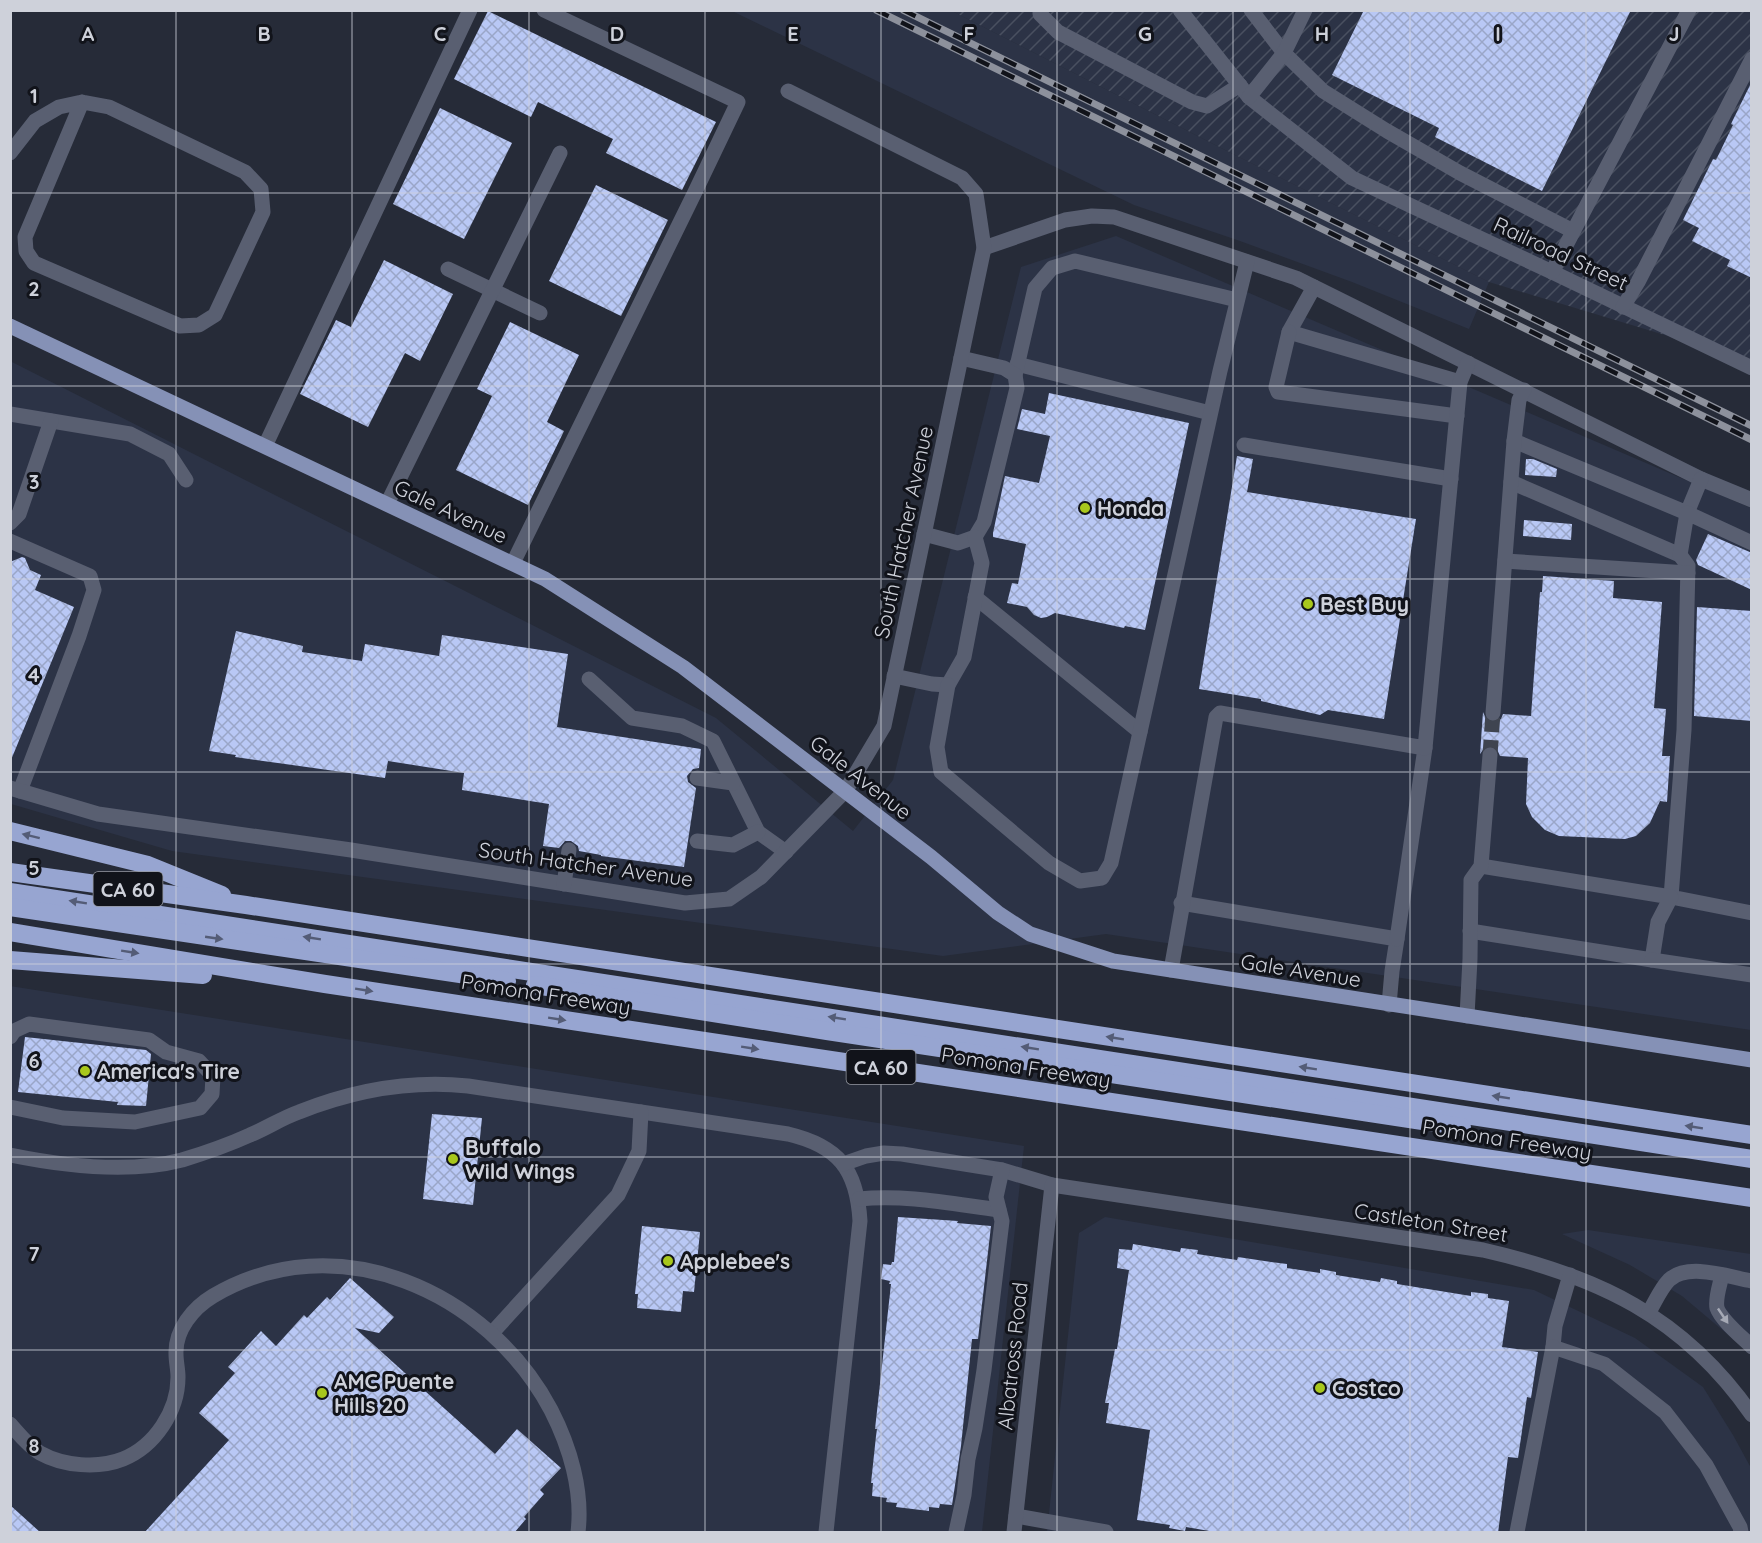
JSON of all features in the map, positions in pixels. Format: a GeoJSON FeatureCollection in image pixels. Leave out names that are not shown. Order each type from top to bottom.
{"type":"FeatureCollection","features":[{"type":"Feature","properties":{"kind":"highway"},"geometry":{"type":"LineString","coordinates":[[10,831],[148,864],[246,905]]}},
{"type":"Feature","properties":{"kind":"highway","name":"Pomona Freeway"},"geometry":{"type":"LineString","coordinates":[[10,872],[246,905],[1752,1135]]}},
{"type":"Feature","properties":{"kind":"highway"},"geometry":{"type":"LineString","coordinates":[[10,892],[1752,1159]]}},
{"type":"Feature","properties":{"kind":"highway"},"geometry":{"type":"LineString","coordinates":[[10,907],[516,982],[1752,1172]]}},
{"type":"Feature","properties":{"kind":"highway","name":"Pomona Freeway"},"geometry":{"type":"LineString","coordinates":[[10,932],[325,984],[1752,1198]]}},
{"type":"Feature","properties":{"kind":"highway"},"geometry":{"type":"LineString","coordinates":[[10,960],[325,984]]}},
{"type":"Feature","properties":{"kind":"main road","name":"Gale Avenue"},"geometry":{"type":"LineString","coordinates":[[10,326],[545,579],[683,667],[846,790],[999,913],[1030,934],[1113,962],[1752,1060]]}},
{"type":"Feature","properties":{"kind":"street"},"geometry":{"type":"LineString","coordinates":[[265,446],[470,10]]}},
{"type":"Feature","properties":{"kind":"street"},"geometry":{"type":"LineString","coordinates":[[513,564],[738,102],[544,10]]}},
{"type":"Feature","properties":{"kind":"street"},"geometry":{"type":"LineString","coordinates":[[1040,10],[1040,14],[1058,32],[1192,102],[1207,106],[1245,91],[1284,53],[1305,10]]}},
{"type":"Feature","properties":{"kind":"street"},"geometry":{"type":"LineString","coordinates":[[1179,10],[1245,91]]}},
{"type":"Feature","properties":{"kind":"street"},"geometry":{"type":"LineString","coordinates":[[1251,10],[1284,53],[1323,91],[1460,173],[1573,231]]}},
{"type":"Feature","properties":{"kind":"street"},"geometry":{"type":"LineString","coordinates":[[1552,272],[1689,10]]}},
{"type":"Feature","properties":{"kind":"street"},"geometry":{"type":"LineString","coordinates":[[1623,306],[1638,282],[1752,59]]}},
{"type":"Feature","properties":{"kind":"street"},"geometry":{"type":"LineString","coordinates":[[788,91],[962,178],[976,194],[984,248],[1065,220],[1092,216],[1114,218],[1296,278],[1701,479],[1752,500]]}},
{"type":"Feature","properties":{"kind":"street","name":"Railroad Street"},"geometry":{"type":"LineString","coordinates":[[1245,91],[1352,178],[1752,368]]}},
{"type":"Feature","properties":{"kind":"street"},"geometry":{"type":"LineString","coordinates":[[10,153],[35,121],[59,107],[82,102],[109,107],[245,172],[261,189],[263,212],[215,315],[199,325],[180,326],[34,263],[26,251],[25,237],[82,102]]}},
{"type":"Feature","properties":{"kind":"street"},"geometry":{"type":"LineString","coordinates":[[387,504],[560,153]]}},
{"type":"Feature","properties":{"kind":"street","name":"South Hatcher Avenue"},"geometry":{"type":"LineString","coordinates":[[15,789],[98,814],[351,850],[685,903],[729,899],[761,877],[846,790],[884,726],[984,248]]}},
{"type":"Feature","properties":{"kind":"street"},"geometry":{"type":"LineString","coordinates":[[924,534],[958,543],[975,537],[984,522],[1017,388],[1016,369],[1035,288],[1052,268],[1075,261],[1237,300]]}},
{"type":"Feature","properties":{"kind":"street"},"geometry":{"type":"LineString","coordinates":[[975,537],[982,563],[964,657],[948,686],[937,747],[941,772],[1048,863],[1080,881],[1102,878],[1111,863],[1210,413],[1247,262]]}},
{"type":"Feature","properties":{"kind":"street"},"geometry":{"type":"LineString","coordinates":[[448,269],[540,314]]}},
{"type":"Feature","properties":{"kind":"street"},"geometry":{"type":"LineString","coordinates":[[1314,287],[1289,333],[1276,387],[1278,392],[1457,416]]}},
{"type":"Feature","properties":{"kind":"street"},"geometry":{"type":"LineString","coordinates":[[1289,333],[1460,382]]}},
{"type":"Feature","properties":{"kind":"street"},"geometry":{"type":"LineString","coordinates":[[961,358],[1210,413]]}},
{"type":"Feature","properties":{"kind":"street"},"geometry":{"type":"LineString","coordinates":[[1389,1005],[1425,748],[1460,382],[1468,363]]}},
{"type":"Feature","properties":{"kind":"street"},"geometry":{"type":"LineString","coordinates":[[1493,713],[1514,441],[1519,400],[1524,390]]}},
{"type":"Feature","properties":{"kind":"street"},"geometry":{"type":"LineString","coordinates":[[10,414],[130,434],[169,454],[186,480]]}},
{"type":"Feature","properties":{"kind":"street"},"geometry":{"type":"LineString","coordinates":[[10,523],[20,514],[51,421]]}},
{"type":"Feature","properties":{"kind":"street"},"geometry":{"type":"LineString","coordinates":[[1514,441],[1687,513],[1752,543]]}},
{"type":"Feature","properties":{"kind":"street"},"geometry":{"type":"LineString","coordinates":[[1244,445],[1451,479]]}},
{"type":"Feature","properties":{"kind":"street"},"geometry":{"type":"LineString","coordinates":[[1680,555],[1687,513],[1701,479]]}},
{"type":"Feature","properties":{"kind":"street"},"geometry":{"type":"LineString","coordinates":[[1511,482],[1680,555],[1688,566],[1684,730],[1671,897],[1658,922],[1652,960]]}},
{"type":"Feature","properties":{"kind":"street"},"geometry":{"type":"LineString","coordinates":[[10,540],[90,576],[94,590],[79,636],[15,789]]}},
{"type":"Feature","properties":{"kind":"street"},"geometry":{"type":"LineString","coordinates":[[1505,561],[1688,573]]}},
{"type":"Feature","properties":{"kind":"street"},"geometry":{"type":"LineString","coordinates":[[975,597],[1140,732]]}},
{"type":"Feature","properties":{"kind":"street"},"geometry":{"type":"LineString","coordinates":[[894,676],[948,686]]}},
{"type":"Feature","properties":{"kind":"street"},"geometry":{"type":"LineString","coordinates":[[589,679],[632,718],[682,726],[712,741],[758,832],[786,852]]}},
{"type":"Feature","properties":{"kind":"street"},"geometry":{"type":"LineString","coordinates":[[1170,970],[1216,717],[1220,713],[1425,748]]}},
{"type":"Feature","properties":{"kind":"street"},"geometry":{"type":"LineString","coordinates":[[1467,1016],[1471,880],[1481,866],[1490,755]]}},
{"type":"Feature","properties":{"kind":"street"},"geometry":{"type":"LineString","coordinates":[[698,778],[733,783]]}},
{"type":"Feature","properties":{"kind":"street"},"geometry":{"type":"LineString","coordinates":[[697,841],[733,845],[758,832]]}},
{"type":"Feature","properties":{"kind":"street"},"geometry":{"type":"LineString","coordinates":[[564,884],[569,850]]}},
{"type":"Feature","properties":{"kind":"street"},"geometry":{"type":"LineString","coordinates":[[1481,866],[1671,897],[1752,913]]}},
{"type":"Feature","properties":{"kind":"street"},"geometry":{"type":"LineString","coordinates":[[1181,903],[1397,939]]}},
{"type":"Feature","properties":{"kind":"street"},"geometry":{"type":"LineString","coordinates":[[1470,931],[1752,975]]}},
{"type":"Feature","properties":{"kind":"street"},"geometry":{"type":"LineString","coordinates":[[10,1037],[14,1031],[29,1024],[149,1040],[166,1052],[200,1061],[213,1076],[212,1094],[200,1108],[135,1122],[63,1118],[10,1107]]}},
{"type":"Feature","properties":{"kind":"street"},"geometry":{"type":"LineString","coordinates":[[10,1155],[86,1166],[132,1166],[171,1162],[230,1144],[326,1102],[398,1085],[422,1083],[468,1086],[807,1139],[826,1149],[843,1164],[852,1176],[859,1199],[860,1221],[826,1533]]}},
{"type":"Feature","properties":{"kind":"street"},"geometry":{"type":"LineString","coordinates":[[492,1334],[618,1195],[639,1151],[641,1112]]}},
{"type":"Feature","properties":{"kind":"street","name":"Castleton Street"},"geometry":{"type":"LineString","coordinates":[[843,1164],[866,1156],[884,1153],[902,1154],[1002,1170],[1052,1185],[1483,1250],[1525,1260],[1611,1292],[1649,1312],[1698,1352],[1739,1397],[1752,1415]]}},
{"type":"Feature","properties":{"kind":"street"},"geometry":{"type":"LineString","coordinates":[[956,1533],[984,1370],[1002,1221],[996,1197],[1002,1170]]}},
{"type":"Feature","properties":{"kind":"street","name":"Albatross Road"},"geometry":{"type":"LineString","coordinates":[[1014,1533],[1052,1185]]}},
{"type":"Feature","properties":{"kind":"street"},"geometry":{"type":"LineString","coordinates":[[859,1199],[900,1198],[999,1210]]}},
{"type":"Feature","properties":{"kind":"street"},"geometry":{"type":"LineString","coordinates":[[10,1424],[39,1453],[55,1459],[76,1464],[100,1464],[123,1459],[141,1449],[157,1434],[171,1413],[177,1393],[176,1352],[179,1334],[187,1319],[211,1298],[234,1284],[284,1269],[332,1265],[362,1269],[400,1278],[423,1288],[470,1315],[492,1334],[530,1374],[559,1426],[570,1454],[578,1500],[578,1533]]}},
{"type":"Feature","properties":{"kind":"street"},"geometry":{"type":"LineString","coordinates":[[1649,1312],[1670,1279],[1685,1271],[1706,1272],[1752,1281]]}},
{"type":"Feature","properties":{"kind":"street"},"geometry":{"type":"LineString","coordinates":[[1517,1533],[1555,1326],[1570,1275]]}},
{"type":"Feature","properties":{"kind":"street"},"geometry":{"type":"LineString","coordinates":[[1722,1275],[1717,1298],[1718,1309],[1727,1322],[1752,1347]]}},
{"type":"Feature","properties":{"kind":"street"},"geometry":{"type":"LineString","coordinates":[[1552,1347],[1604,1364],[1665,1412],[1706,1465],[1742,1533]]}},
{"type":"Feature","properties":{"kind":"street"},"geometry":{"type":"LineString","coordinates":[[1016,1515],[1106,1533]]}},
{"type":"Feature","properties":{"kind":"shaded area"},"geometry":{"type":"Polygon","coordinates":[[[732,11],[952,11],[1489,282],[1469,329],[1352,282],[1134,205],[732,11]]]}},
{"type":"Feature","properties":{"kind":"shaded area"},"geometry":{"type":"Polygon","coordinates":[[[952,11],[1751,11],[1751,361],[1489,282],[952,11]]]}},
{"type":"Feature","properties":{"kind":"shaded area"},"geometry":{"type":"Polygon","coordinates":[[[1116,236],[1751,508],[1751,1030],[1106,934],[943,956],[172,851],[11,804],[10,361],[716,718],[853,831],[893,780],[1021,267],[1116,236]]]}},
{"type":"Feature","properties":{"kind":"shaded area"},"geometry":{"type":"Polygon","coordinates":[[[10,986],[1024,1146],[982,1532],[11,1532],[10,986]]]}},
{"type":"Feature","properties":{"kind":"shaded area"},"geometry":{"type":"Polygon","coordinates":[[[1105,1217],[1534,1290],[1635,1338],[1703,1387],[1733,1435],[1751,1468],[1751,1532],[1047,1532],[1079,1233],[1105,1217]]]}},
{"type":"Feature","properties":{"kind":"shaded area"},"geometry":{"type":"Polygon","coordinates":[[[1588,1230],[1751,1254],[1751,1354],[1682,1296],[1630,1265],[1562,1234],[1588,1230]]]}},
{"type":"Feature","properties":{"kind":"building"},"geometry":{"type":"Polygon","coordinates":[[[1364,10],[1631,10],[1542,191],[1435,137],[1439,128],[1332,75],[1364,10]]]}},
{"type":"Feature","properties":{"kind":"building"},"geometry":{"type":"Polygon","coordinates":[[[488,11],[716,122],[682,190],[606,153],[613,139],[538,102],[531,117],[454,79],[488,11]]]}},
{"type":"Feature","properties":{"kind":"building"},"geometry":{"type":"Polygon","coordinates":[[[1752,81],[1752,278],[1727,266],[1730,260],[1692,241],[1699,228],[1683,220],[1713,159],[1716,160],[1752,81]]]}},
{"type":"Feature","properties":{"kind":"building"},"geometry":{"type":"Polygon","coordinates":[[[440,108],[512,143],[464,239],[393,204],[440,108]]]}},
{"type":"Feature","properties":{"kind":"building"},"geometry":{"type":"Polygon","coordinates":[[[596,185],[668,220],[621,316],[549,281],[596,185]]]}},
{"type":"Feature","properties":{"kind":"building"},"geometry":{"type":"Polygon","coordinates":[[[384,260],[453,294],[420,361],[405,353],[368,427],[300,394],[336,320],[351,327],[384,260]]]}},
{"type":"Feature","properties":{"kind":"building"},"geometry":{"type":"Polygon","coordinates":[[[510,322],[579,355],[547,422],[564,431],[528,505],[456,470],[492,396],[477,389],[510,322]]]}},
{"type":"Feature","properties":{"kind":"building","name":"Honda"},"geometry":{"type":"Polygon","coordinates":[[[1049,393],[1189,423],[1145,630],[1125,626],[1124,628],[1055,613],[1041,618],[1034,615],[1027,607],[1007,603],[1012,583],[1018,584],[1026,544],[993,537],[993,533],[1005,476],[1039,483],[1050,436],[1017,429],[1022,409],[1045,414],[1049,393]]]}},
{"type":"Feature","properties":{"kind":"building","name":"Best Buy"},"geometry":{"type":"Polygon","coordinates":[[[1237,456],[1253,459],[1247,492],[1416,519],[1384,719],[1328,710],[1320,715],[1261,701],[1261,699],[1199,689],[1237,456]]]}},
{"type":"Feature","properties":{"kind":"building"},"geometry":{"type":"Polygon","coordinates":[[[1526,459],[1533,459],[1557,469],[1556,477],[1525,475],[1526,459]]]}},
{"type":"Feature","properties":{"kind":"building"},"geometry":{"type":"Polygon","coordinates":[[[1524,520],[1572,524],[1571,540],[1523,536],[1524,520]]]}},
{"type":"Feature","properties":{"kind":"building"},"geometry":{"type":"Polygon","coordinates":[[[1708,534],[1752,553],[1752,590],[1698,565],[1696,560],[1708,534]]]}},
{"type":"Feature","properties":{"kind":"building"},"geometry":{"type":"Polygon","coordinates":[[[25,558],[30,570],[41,575],[35,590],[74,607],[11,760],[10,562],[25,558]]]}},
{"type":"Feature","properties":{"kind":"building"},"geometry":{"type":"Polygon","coordinates":[[[1543,576],[1614,581],[1613,598],[1662,602],[1654,708],[1666,709],[1662,756],[1670,756],[1667,802],[1660,801],[1650,823],[1636,836],[1625,839],[1559,836],[1545,830],[1532,817],[1526,804],[1528,758],[1500,756],[1496,747],[1490,745],[1485,747],[1480,754],[1483,712],[1487,721],[1493,723],[1501,719],[1503,714],[1531,716],[1543,576]]]}},
{"type":"Feature","properties":{"kind":"building"},"geometry":{"type":"Polygon","coordinates":[[[1697,607],[1752,611],[1752,721],[1694,716],[1697,607]]]}},
{"type":"Feature","properties":{"kind":"building"},"geometry":{"type":"Polygon","coordinates":[[[236,631],[303,646],[302,652],[362,661],[365,644],[439,656],[442,635],[568,654],[557,727],[701,749],[699,768],[693,769],[687,776],[688,782],[696,788],[684,867],[579,851],[578,846],[571,841],[565,841],[559,848],[543,846],[549,804],[462,790],[464,773],[388,761],[385,778],[235,757],[236,755],[209,751],[236,631]]]}},
{"type":"Feature","properties":{"kind":"building","name":"America's Tire"},"geometry":{"type":"Polygon","coordinates":[[[25,1037],[146,1050],[151,1054],[146,1106],[117,1105],[118,1102],[18,1092],[25,1037]]]}},
{"type":"Feature","properties":{"kind":"building","name":"Buffalo Wild Wings"},"geometry":{"type":"Polygon","coordinates":[[[432,1114],[482,1118],[473,1205],[423,1199],[432,1114]]]}},
{"type":"Feature","properties":{"kind":"building"},"geometry":{"type":"Polygon","coordinates":[[[898,1217],[991,1226],[978,1339],[972,1339],[961,1446],[952,1505],[940,1504],[939,1508],[929,1507],[929,1511],[896,1507],[897,1503],[886,1502],[887,1498],[872,1496],[873,1483],[871,1483],[877,1429],[875,1429],[891,1284],[889,1284],[890,1281],[881,1279],[883,1264],[891,1265],[894,1262],[898,1217]]]}},
{"type":"Feature","properties":{"kind":"building","name":"Applebee's"},"geometry":{"type":"Polygon","coordinates":[[[642,1226],[700,1232],[694,1292],[683,1291],[681,1312],[637,1308],[638,1294],[635,1294],[642,1226]]]}},
{"type":"Feature","properties":{"kind":"building","name":"Costco"},"geometry":{"type":"Polygon","coordinates":[[[1133,1244],[1180,1252],[1181,1248],[1198,1250],[1197,1254],[1287,1264],[1287,1268],[1320,1273],[1320,1269],[1336,1272],[1336,1275],[1380,1282],[1381,1278],[1397,1281],[1397,1284],[1471,1296],[1471,1292],[1488,1294],[1488,1298],[1509,1301],[1502,1347],[1538,1352],[1531,1398],[1527,1397],[1518,1458],[1508,1457],[1498,1533],[1221,1533],[1186,1527],[1185,1531],[1169,1528],[1170,1525],[1137,1520],[1150,1430],[1106,1423],[1109,1403],[1105,1403],[1115,1349],[1117,1349],[1129,1270],[1117,1268],[1119,1249],[1132,1250],[1133,1244]]]}},
{"type":"Feature","properties":{"kind":"building","name":"AMC Puente Hills 20"},"geometry":{"type":"Polygon","coordinates":[[[350,1278],[394,1317],[379,1333],[355,1328],[495,1454],[517,1429],[561,1468],[540,1490],[544,1494],[524,1517],[526,1519],[514,1533],[144,1533],[229,1440],[199,1413],[235,1373],[228,1367],[261,1331],[276,1346],[304,1315],[307,1318],[327,1297],[330,1300],[350,1278]]]}},
{"type":"Feature","properties":{"kind":"building"},"geometry":{"type":"Polygon","coordinates":[[[10,1505],[41,1533],[10,1533],[10,1505]]]}},
{"type":"Feature","properties":{"kind":"tunnel"},"geometry":{"type":"LineString","coordinates":[[1490,755],[1493,713]]}},
{"type":"Feature","properties":{"kind":"railway"},"geometry":{"type":"LineString","coordinates":[[876,10],[1752,440]]}},
{"type":"Feature","properties":{"kind":"railway"},"geometry":{"type":"LineString","coordinates":[[903,10],[1752,426]]}},
{"type":"Feature","properties":{"kind":"place","name":"Honda"},"geometry":{"type":"Point","coordinates":[1085,508]}},
{"type":"Feature","properties":{"kind":"place","name":"Best Buy"},"geometry":{"type":"Point","coordinates":[1308,604]}},
{"type":"Feature","properties":{"kind":"place","name":"America's Tire"},"geometry":{"type":"Point","coordinates":[85,1071]}},
{"type":"Feature","properties":{"kind":"place","name":"Buffalo Wild Wings"},"geometry":{"type":"Point","coordinates":[453,1159]}},
{"type":"Feature","properties":{"kind":"place","name":"Applebee's"},"geometry":{"type":"Point","coordinates":[668,1261]}},
{"type":"Feature","properties":{"kind":"place","name":"Costco"},"geometry":{"type":"Point","coordinates":[1320,1388]}},
{"type":"Feature","properties":{"kind":"place","name":"AMC Puente Hills 20"},"geometry":{"type":"Point","coordinates":[322,1393]}}]}
